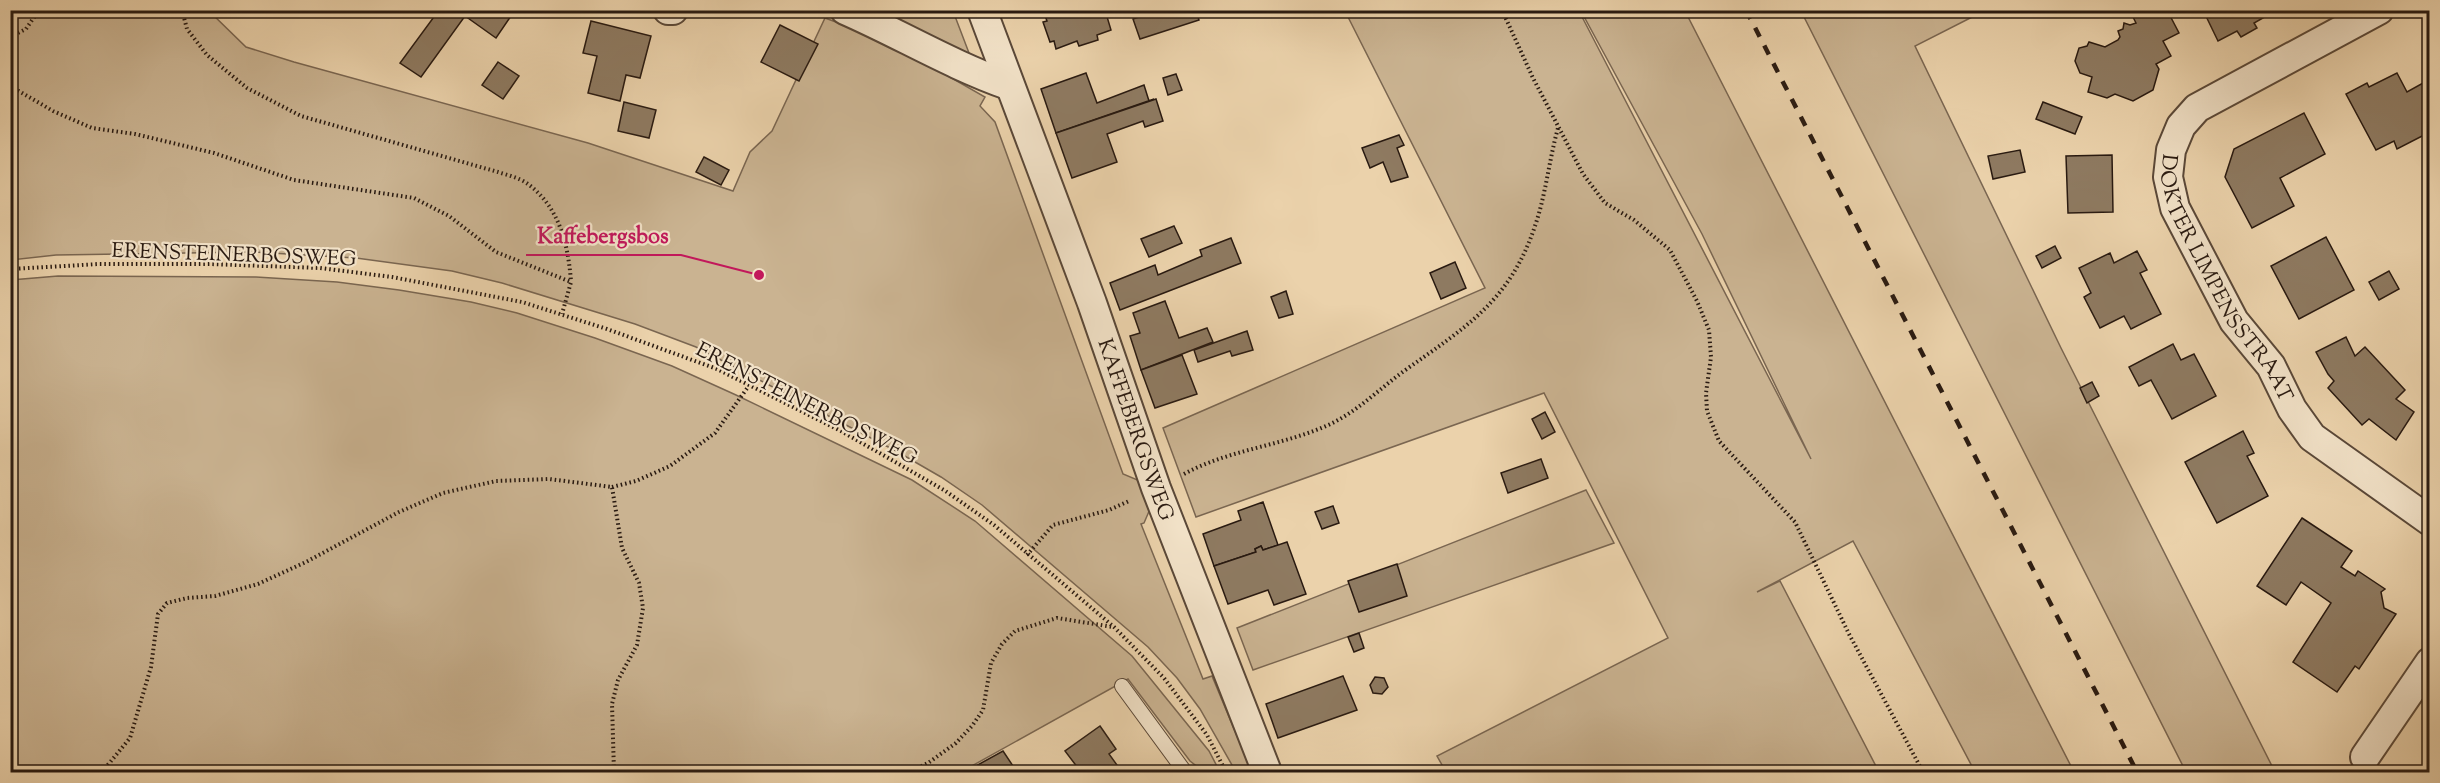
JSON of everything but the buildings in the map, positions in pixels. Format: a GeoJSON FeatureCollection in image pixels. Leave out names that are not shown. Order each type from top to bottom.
{"type":"FeatureCollection","features":[{"type":"Feature","properties":{"kind":"street"},"geometry":{"type":"LineString","coordinates":[[845,10],[888,28],[970,72],[1008,85]]}},
{"type":"Feature","properties":{"kind":"street","name":"KAFFEBERGSWEG"},"geometry":{"type":"LineString","coordinates":[[982,10],[1008,85],[1092,303],[1156,488],[1267,772]]}},
{"type":"Feature","properties":{"kind":"street","name":"DOKTER LIMPENSSTRAAT"},"geometry":{"type":"LineString","coordinates":[[2379,10],[2197,108],[2181,126],[2171,150],[2168,177],[2175,208],[2234,321],[2271,366],[2292,409],[2312,437],[2430,521]]}},
{"type":"Feature","properties":{"kind":"street"},"geometry":{"type":"LineString","coordinates":[[2365,757],[2430,662]]}},
{"type":"Feature","properties":{"kind":"lane"},"geometry":{"type":"LineString","coordinates":[[1122,686],[1185,772]]}},
{"type":"Feature","properties":{"kind":"path"},"geometry":{"type":"LineString","coordinates":[[10,37],[26,29],[39,10]]}},
{"type":"Feature","properties":{"kind":"path"},"geometry":{"type":"LineString","coordinates":[[182,10],[187,30],[207,55],[247,88],[301,116],[498,172],[527,183],[546,202],[556,217],[565,239],[571,282],[562,314]]}},
{"type":"Feature","properties":{"kind":"path"},"geometry":{"type":"LineString","coordinates":[[1502,10],[1583,174],[1605,203],[1634,220],[1670,250],[1709,330],[1711,357],[1706,393],[1707,411],[1719,441],[1795,522],[1849,634],[1923,772]]}},
{"type":"Feature","properties":{"kind":"path"},"geometry":{"type":"LineString","coordinates":[[10,86],[53,111],[92,128],[135,134],[214,153],[294,180],[414,198],[449,216],[496,252],[571,282]]}},
{"type":"Feature","properties":{"kind":"path"},"geometry":{"type":"LineString","coordinates":[[1027,555],[1053,525],[1109,510],[1220,458],[1275,445],[1328,426],[1367,403],[1401,374],[1484,312],[1505,287],[1522,258],[1531,236],[1545,187],[1549,158],[1558,127]]}},
{"type":"Feature","properties":{"kind":"path","name":"ERENSTEINERBOSWEG"},"geometry":{"type":"LineString","coordinates":[[10,269],[99,264],[210,264],[320,268],[392,277],[522,302],[717,369],[748,387],[841,431],[944,490],[994,525],[1114,627],[1164,678],[1207,735],[1226,772]]}},
{"type":"Feature","properties":{"kind":"path"},"geometry":{"type":"LineString","coordinates":[[102,772],[130,738],[151,667],[158,614],[167,603],[187,598],[215,596],[258,584],[306,562],[399,512],[443,493],[496,481],[538,479],[612,487],[636,481],[670,466],[715,433],[748,387]]}},
{"type":"Feature","properties":{"kind":"path"},"geometry":{"type":"LineString","coordinates":[[612,487],[622,548],[639,583],[643,608],[637,645],[618,680],[612,704],[614,772]]}},
{"type":"Feature","properties":{"kind":"path"},"geometry":{"type":"LineString","coordinates":[[909,772],[928,763],[956,743],[972,726],[983,710],[991,663],[1002,644],[1015,631],[1057,618],[1114,627]]}},
{"type":"Feature","properties":{"kind":"path"},"geometry":{"type":"LineString","coordinates":[[559,772],[587,770],[597,772]]}},
{"type":"Feature","properties":{"kind":"shaded area"},"geometry":{"type":"Polygon","coordinates":[[[11,11],[209,11],[246,47],[588,143],[733,191],[750,152],[772,131],[825,18],[885,40],[985,97],[980,106],[995,122],[1123,474],[1140,481],[1150,509],[1144,523],[1141,524],[1203,679],[1212,676],[1252,772],[1236,772],[1200,709],[1177,678],[1148,647],[982,505],[941,477],[896,451],[696,347],[635,324],[502,283],[452,271],[356,258],[252,252],[56,255],[11,260],[11,11]]]}},
{"type":"Feature","properties":{"kind":"shaded area"},"geometry":{"type":"Polygon","coordinates":[[[874,11],[953,11],[969,53],[964,53],[874,11]]]}},
{"type":"Feature","properties":{"kind":"shaded area"},"geometry":{"type":"Polygon","coordinates":[[[1345,11],[1579,11],[1811,459],[1702,234],[1581,11],[1685,11],[2074,772],[1975,772],[1853,541],[1757,592],[1780,581],[1879,772],[1446,772],[1437,756],[1668,638],[1544,393],[1196,517],[1163,428],[1485,288],[1345,11]]]}},
{"type":"Feature","properties":{"kind":"shaded area"},"geometry":{"type":"Polygon","coordinates":[[[1801,11],[1984,11],[1915,46],[2061,348],[2275,772],[2186,772],[1801,11]]]}},
{"type":"Feature","properties":{"kind":"shaded area"},"geometry":{"type":"Polygon","coordinates":[[[58,276],[256,277],[337,282],[399,290],[471,302],[517,313],[672,366],[912,480],[975,521],[1132,656],[1209,751],[1220,772],[1204,772],[1190,761],[1128,679],[961,772],[11,772],[11,280],[58,276]]]}},
{"type":"Feature","properties":{"kind":"shaded area"},"geometry":{"type":"Polygon","coordinates":[[[1586,490],[1614,543],[1253,670],[1237,628],[1586,490]]]}},
{"type":"Feature","properties":{"kind":"railway"},"geometry":{"type":"LineString","coordinates":[[1746,10],[2137,772]]}},
{"type":"Feature","properties":{"kind":"place","name":"Kaffebergsbos"},"geometry":{"type":"Point","coordinates":[759,275]}}]}
